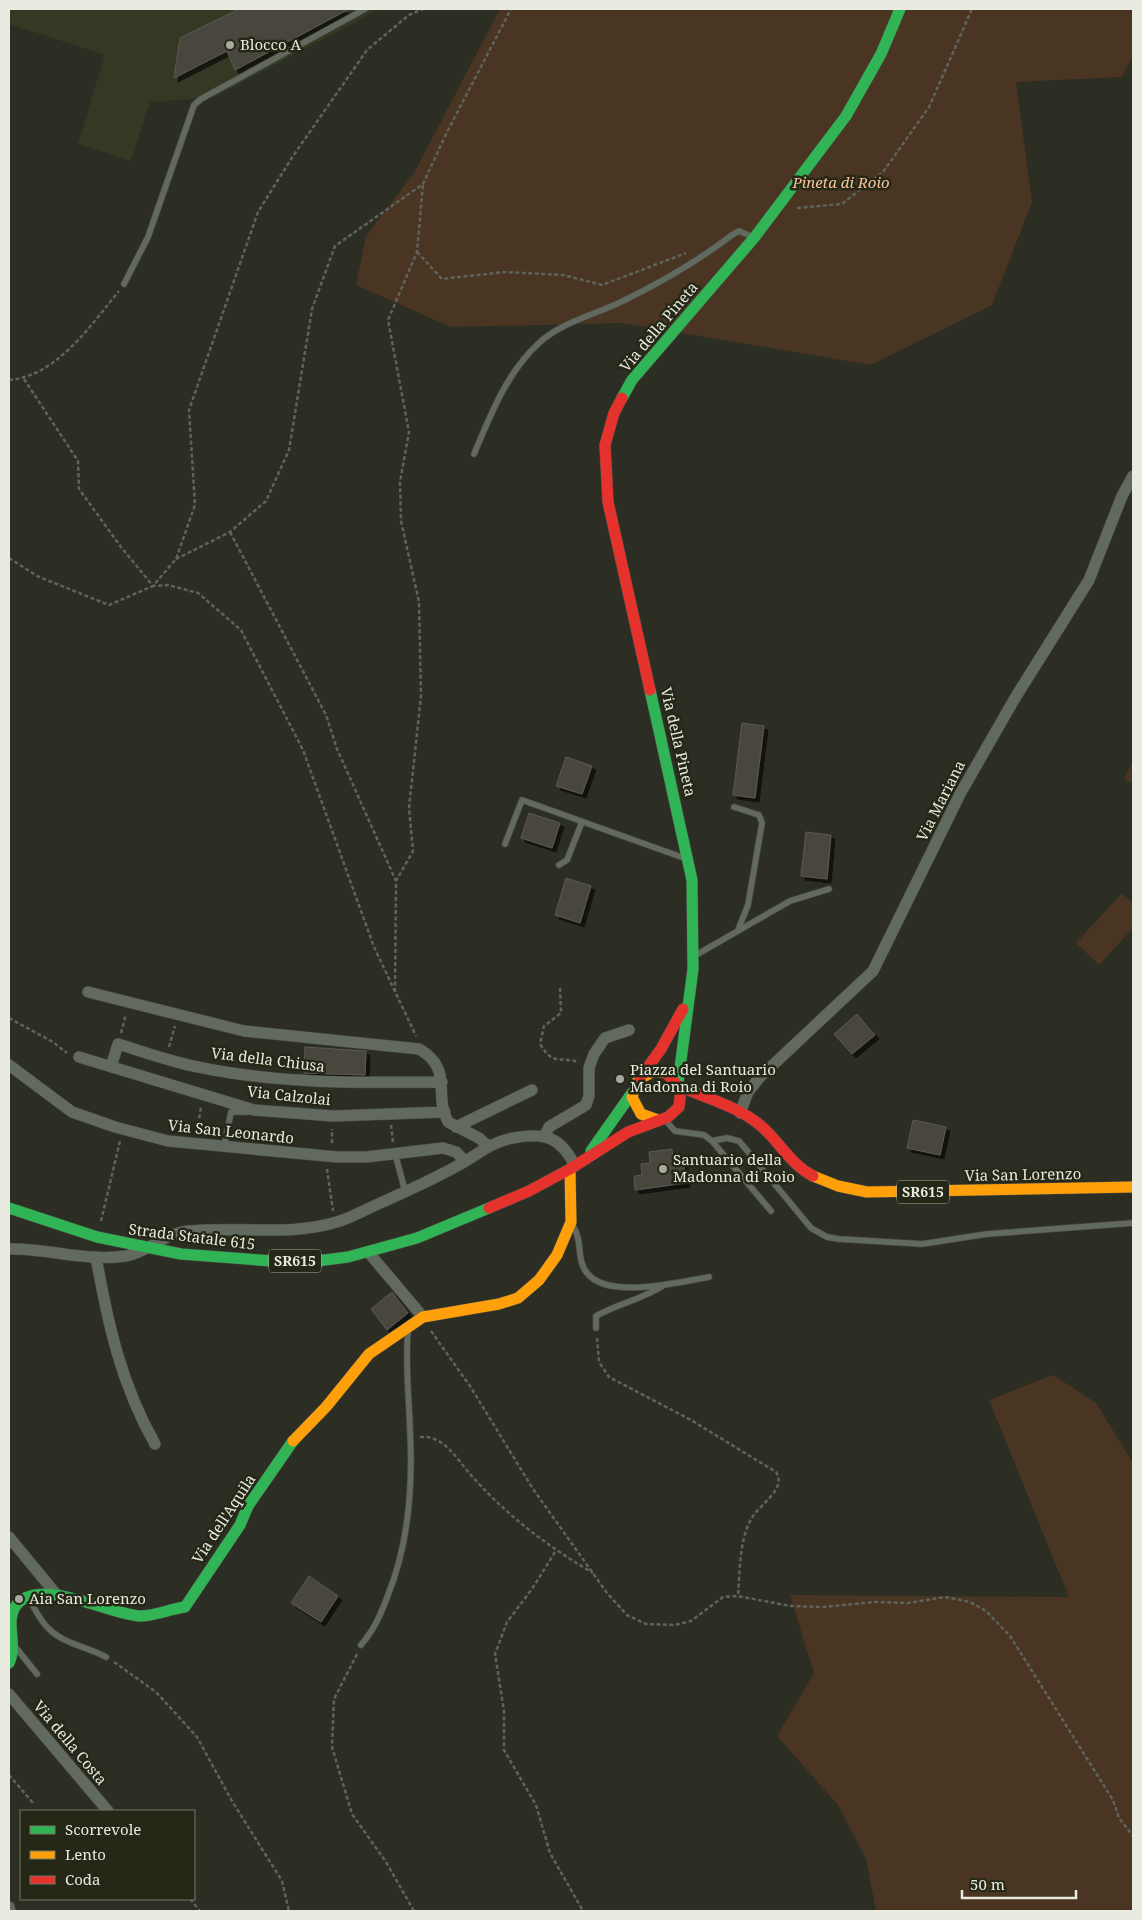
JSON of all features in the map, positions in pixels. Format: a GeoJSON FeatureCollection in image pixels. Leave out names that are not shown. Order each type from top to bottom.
{"type":"FeatureCollection","features":[{"type":"Feature","properties":{"kind":"main road","name":"Via della Pineta"},"geometry":{"type":"LineString","coordinates":[[678,1084],[694,956],[693,899],[689,860],[608,502],[605,445],[614,413],[632,380],[754,238],[846,116],[881,54],[900,9]]}},
{"type":"Feature","properties":{"kind":"main road","name":"Via della Pineta"},"geometry":{"type":"LineString","coordinates":[[640,1078],[679,1018],[690,988]]}},
{"type":"Feature","properties":{"kind":"main road","name":"SR615"},"geometry":{"type":"LineString","coordinates":[[586,1159],[632,1093],[640,1078],[650,1072],[662,1072],[669,1074],[678,1084]]}},
{"type":"Feature","properties":{"kind":"main road","name":"Via San Lorenzo"},"geometry":{"type":"LineString","coordinates":[[678,1084],[736,1111],[765,1129],[794,1163],[807,1173],[843,1188],[867,1192],[1133,1187]]}},
{"type":"Feature","properties":{"kind":"main road"},"geometry":{"type":"LineString","coordinates":[[632,1093],[634,1104],[640,1114],[664,1119],[680,1104],[682,1096],[678,1084]]}},
{"type":"Feature","properties":{"kind":"main road","name":"Via San Lorenzo"},"geometry":{"type":"LineString","coordinates":[[664,1119],[695,1108],[720,1107],[736,1111]]}},
{"type":"Feature","properties":{"kind":"main road","name":"SR615"},"geometry":{"type":"LineString","coordinates":[[573,1167],[628,1132],[664,1119]]}},
{"type":"Feature","properties":{"kind":"main road","name":"Strada Statale 615"},"geometry":{"type":"LineString","coordinates":[[9,1208],[97,1237],[146,1248],[210,1257],[272,1261],[327,1260],[369,1253],[417,1238],[500,1205],[573,1167]]}},
{"type":"Feature","properties":{"kind":"main road","name":"Via dell'Aquila"},"geometry":{"type":"LineString","coordinates":[[28,1597],[56,1594],[139,1616],[184,1607],[240,1525],[248,1506],[292,1442],[326,1407],[369,1354],[422,1317],[499,1304],[518,1298],[539,1280],[557,1255],[566,1238],[571,1222],[573,1167]]}},
{"type":"Feature","properties":{"kind":"main road"},"geometry":{"type":"LineString","coordinates":[[9,1663],[15,1648],[12,1619],[17,1603],[28,1597]]}},
{"type":"Feature","properties":{"kind":"street","name":"Via Mariana"},"geometry":{"type":"LineString","coordinates":[[736,1111],[759,1078],[873,971],[960,794],[1015,698],[1089,580],[1122,496],[1133,476]]}},
{"type":"Feature","properties":{"kind":"street"},"geometry":{"type":"LineString","coordinates":[[88,992],[177,1016],[244,1031],[419,1049],[436,1063],[442,1082],[444,1112],[449,1123],[477,1137],[488,1146]]}},
{"type":"Feature","properties":{"kind":"street"},"geometry":{"type":"LineString","coordinates":[[544,1137],[549,1127],[586,1105],[589,1096],[589,1068],[594,1054],[605,1038],[629,1030]]}},
{"type":"Feature","properties":{"kind":"street"},"geometry":{"type":"LineString","coordinates":[[111,1067],[118,1044]]}},
{"type":"Feature","properties":{"kind":"street","name":"Via della Chiusa"},"geometry":{"type":"LineString","coordinates":[[118,1044],[221,1072],[308,1082],[442,1082]]}},
{"type":"Feature","properties":{"kind":"street","name":"Via Calzolai"},"geometry":{"type":"LineString","coordinates":[[79,1057],[254,1110],[324,1116],[444,1112]]}},
{"type":"Feature","properties":{"kind":"street","name":"Via San Leonardo"},"geometry":{"type":"LineString","coordinates":[[9,1065],[30,1079],[68,1110],[123,1129],[168,1141],[326,1157],[357,1158],[443,1148],[456,1152],[465,1161]]}},
{"type":"Feature","properties":{"kind":"street"},"geometry":{"type":"LineString","coordinates":[[456,1127],[532,1090]]}},
{"type":"Feature","properties":{"kind":"street"},"geometry":{"type":"LineString","coordinates":[[9,1248],[96,1257],[126,1256],[168,1236],[188,1231],[278,1230],[334,1222],[405,1192],[465,1161],[488,1146],[513,1138],[544,1137],[563,1146],[573,1167]]}},
{"type":"Feature","properties":{"kind":"street"},"geometry":{"type":"LineString","coordinates":[[369,1253],[422,1317]]}},
{"type":"Feature","properties":{"kind":"street"},"geometry":{"type":"LineString","coordinates":[[96,1257],[116,1352],[137,1411],[155,1444]]}},
{"type":"Feature","properties":{"kind":"street"},"geometry":{"type":"LineString","coordinates":[[10,1540],[56,1594]]}},
{"type":"Feature","properties":{"kind":"street","name":"Via della Costa"},"geometry":{"type":"LineString","coordinates":[[9,1694],[107,1810]]}},
{"type":"Feature","properties":{"kind":"street"},"geometry":{"type":"LineString","coordinates":[[9,1907],[10,1911]]}},
{"type":"Feature","properties":{"kind":"lane"},"geometry":{"type":"LineString","coordinates":[[124,284],[148,237],[194,105],[201,99],[365,9]]}},
{"type":"Feature","properties":{"kind":"lane"},"geometry":{"type":"LineString","coordinates":[[474,454],[495,404],[516,370],[540,342],[559,328],[621,302],[691,264],[739,231],[754,238]]}},
{"type":"Feature","properties":{"kind":"lane"},"geometry":{"type":"LineString","coordinates":[[505,844],[522,800],[689,860]]}},
{"type":"Feature","properties":{"kind":"lane"},"geometry":{"type":"LineString","coordinates":[[734,807],[759,815],[762,823],[748,905],[738,930]]}},
{"type":"Feature","properties":{"kind":"lane"},"geometry":{"type":"LineString","coordinates":[[559,865],[567,860],[582,822]]}},
{"type":"Feature","properties":{"kind":"lane"},"geometry":{"type":"LineString","coordinates":[[694,956],[790,900],[828,889]]}},
{"type":"Feature","properties":{"kind":"lane"},"geometry":{"type":"LineString","coordinates":[[224,1147],[231,1112],[249,1112],[254,1110]]}},
{"type":"Feature","properties":{"kind":"lane"},"geometry":{"type":"LineString","coordinates":[[664,1119],[675,1131],[704,1135],[712,1141],[771,1211]]}},
{"type":"Feature","properties":{"kind":"lane"},"geometry":{"type":"LineString","coordinates":[[712,1141],[727,1138],[739,1141],[811,1228],[827,1237],[922,1244],[988,1234],[1133,1223]]}},
{"type":"Feature","properties":{"kind":"lane"},"geometry":{"type":"LineString","coordinates":[[395,1154],[405,1192]]}},
{"type":"Feature","properties":{"kind":"lane"},"geometry":{"type":"LineString","coordinates":[[571,1222],[576,1230],[581,1261],[586,1272],[596,1282],[629,1287],[708,1277]]}},
{"type":"Feature","properties":{"kind":"lane"},"geometry":{"type":"LineString","coordinates":[[596,1328],[596,1316],[627,1300],[651,1294],[666,1283]]}},
{"type":"Feature","properties":{"kind":"lane"},"geometry":{"type":"LineString","coordinates":[[361,1646],[372,1632],[392,1585],[407,1530],[410,1438],[405,1376],[408,1326]]}},
{"type":"Feature","properties":{"kind":"lane"},"geometry":{"type":"LineString","coordinates":[[28,1597],[49,1630],[64,1640],[94,1650],[106,1657]]}},
{"type":"Feature","properties":{"kind":"lane"},"geometry":{"type":"LineString","coordinates":[[15,1648],[37,1674]]}},
{"type":"Feature","properties":{"kind":"path"},"geometry":{"type":"LineString","coordinates":[[153,586],[176,559],[195,505],[189,410],[258,212],[293,156],[367,50],[409,15],[423,9]]}},
{"type":"Feature","properties":{"kind":"path"},"geometry":{"type":"LineString","coordinates":[[396,881],[413,851],[409,808],[421,696],[419,602],[401,521],[400,482],[409,432],[388,320],[417,252],[423,184],[446,134],[512,9]]}},
{"type":"Feature","properties":{"kind":"path"},"geometry":{"type":"LineString","coordinates":[[776,210],[842,204],[883,172],[929,107],[972,9]]}},
{"type":"Feature","properties":{"kind":"path"},"geometry":{"type":"LineString","coordinates":[[176,559],[230,532],[266,501],[289,450],[296,395],[312,309],[335,246],[423,184]]}},
{"type":"Feature","properties":{"kind":"path"},"geometry":{"type":"LineString","coordinates":[[417,252],[442,279],[504,272],[562,275],[602,285],[688,252]]}},
{"type":"Feature","properties":{"kind":"path"},"geometry":{"type":"LineString","coordinates":[[9,380],[24,379],[38,373],[76,342],[124,284]]}},
{"type":"Feature","properties":{"kind":"path"},"geometry":{"type":"LineString","coordinates":[[24,379],[78,461],[79,488],[121,547],[153,586]]}},
{"type":"Feature","properties":{"kind":"path"},"geometry":{"type":"LineString","coordinates":[[230,532],[326,715],[337,749],[396,881],[395,992]]}},
{"type":"Feature","properties":{"kind":"path"},"geometry":{"type":"LineString","coordinates":[[9,558],[37,576],[109,605],[153,586],[168,585],[198,593],[240,630],[303,750],[374,947],[416,1036],[419,1049]]}},
{"type":"Feature","properties":{"kind":"path"},"geometry":{"type":"LineString","coordinates":[[560,988],[561,1014],[544,1026],[540,1044],[548,1057],[555,1060],[578,1062],[589,1068]]}},
{"type":"Feature","properties":{"kind":"path"},"geometry":{"type":"LineString","coordinates":[[118,1044],[128,1003]]}},
{"type":"Feature","properties":{"kind":"path"},"geometry":{"type":"LineString","coordinates":[[166,1058],[177,1016]]}},
{"type":"Feature","properties":{"kind":"path"},"geometry":{"type":"LineString","coordinates":[[9,1018],[53,1042],[66,1052],[79,1057]]}},
{"type":"Feature","properties":{"kind":"path"},"geometry":{"type":"LineString","coordinates":[[195,1145],[204,1096]]}},
{"type":"Feature","properties":{"kind":"path"},"geometry":{"type":"LineString","coordinates":[[390,1114],[395,1154]]}},
{"type":"Feature","properties":{"kind":"path"},"geometry":{"type":"LineString","coordinates":[[97,1237],[123,1129]]}},
{"type":"Feature","properties":{"kind":"path"},"geometry":{"type":"LineString","coordinates":[[326,1157],[334,1222]]}},
{"type":"Feature","properties":{"kind":"path"},"geometry":{"type":"LineString","coordinates":[[422,1317],[439,1345],[470,1386],[533,1489],[594,1574],[627,1615],[646,1624],[675,1625],[691,1621],[723,1597],[738,1596],[790,1606],[824,1607],[848,1603],[908,1603],[945,1597],[970,1602],[986,1611],[1010,1636],[1113,1800],[1119,1818],[1133,1836]]}},
{"type":"Feature","properties":{"kind":"path"},"geometry":{"type":"LineString","coordinates":[[596,1328],[599,1362],[609,1377],[729,1442],[776,1472],[780,1477],[779,1485],[752,1517],[745,1535],[741,1554],[738,1596]]}},
{"type":"Feature","properties":{"kind":"path"},"geometry":{"type":"LineString","coordinates":[[410,1438],[426,1437],[442,1442],[511,1517],[555,1552],[594,1574]]}},
{"type":"Feature","properties":{"kind":"path"},"geometry":{"type":"LineString","coordinates":[[555,1552],[532,1589],[506,1622],[496,1654],[504,1711],[504,1750],[536,1805],[550,1853],[583,1911]]}},
{"type":"Feature","properties":{"kind":"path"},"geometry":{"type":"LineString","coordinates":[[361,1646],[334,1699],[332,1747],[352,1814],[386,1862],[414,1911]]}},
{"type":"Feature","properties":{"kind":"path"},"geometry":{"type":"LineString","coordinates":[[106,1657],[156,1692],[198,1737],[232,1801],[282,1881],[289,1911]]}},
{"type":"Feature","properties":{"kind":"path"},"geometry":{"type":"LineString","coordinates":[[9,1775],[33,1803]]}},
{"type":"Feature","properties":{"kind":"path"},"geometry":{"type":"LineString","coordinates":[[191,1900],[200,1911]]}},
{"type":"Feature","properties":{"kind":"shaded area"},"geometry":{"type":"Polygon","coordinates":[[[9,9],[380,9],[214,97],[150,102],[131,161],[78,144],[105,55],[9,24],[9,9]]]}},
{"type":"Feature","properties":{"kind":"green space","name":"Pineta di Roio"},"geometry":{"type":"Polygon","coordinates":[[[500,9],[1133,9],[1133,55],[1122,77],[1016,82],[1032,202],[992,305],[871,365],[622,323],[451,327],[356,285],[366,236],[414,173],[500,9]]]}},
{"type":"Feature","properties":{"kind":"green space"},"geometry":{"type":"Polygon","coordinates":[[[1133,761],[1133,784],[1124,779],[1133,761]]]}},
{"type":"Feature","properties":{"kind":"green space"},"geometry":{"type":"Polygon","coordinates":[[[1122,893],[1133,903],[1133,928],[1099,965],[1076,943],[1122,893]]]}},
{"type":"Feature","properties":{"kind":"green space"},"geometry":{"type":"Polygon","coordinates":[[[1053,1375],[1096,1403],[1133,1463],[1133,1911],[876,1911],[866,1859],[838,1805],[777,1736],[814,1673],[790,1595],[1069,1597],[989,1400],[1053,1375]]]}},
{"type":"Feature","properties":{"kind":"building","name":"Blocco A"},"geometry":{"type":"Polygon","coordinates":[[[239,9],[349,9],[235,70],[227,51],[174,78],[180,38],[239,9]]]}},
{"type":"Feature","properties":{"kind":"building"},"geometry":{"type":"Polygon","coordinates":[[[742,723],[764,726],[755,798],[733,795],[742,723]]]}},
{"type":"Feature","properties":{"kind":"building"},"geometry":{"type":"Polygon","coordinates":[[[566,757],[592,766],[582,794],[556,786],[566,757]]]}},
{"type":"Feature","properties":{"kind":"building"},"geometry":{"type":"Polygon","coordinates":[[[529,813],[560,823],[552,848],[521,838],[529,813]]]}},
{"type":"Feature","properties":{"kind":"building"},"geometry":{"type":"Polygon","coordinates":[[[806,832],[831,835],[827,879],[801,876],[806,832]]]}},
{"type":"Feature","properties":{"kind":"building"},"geometry":{"type":"Polygon","coordinates":[[[566,878],[591,886],[580,923],[555,915],[566,878]]]}},
{"type":"Feature","properties":{"kind":"building"},"geometry":{"type":"Polygon","coordinates":[[[857,1014],[875,1035],[852,1054],[834,1034],[857,1014]]]}},
{"type":"Feature","properties":{"kind":"building"},"geometry":{"type":"Polygon","coordinates":[[[305,1047],[366,1051],[365,1075],[304,1073],[305,1047]]]}},
{"type":"Feature","properties":{"kind":"building"},"geometry":{"type":"Polygon","coordinates":[[[913,1120],[946,1127],[940,1155],[907,1148],[913,1120]]]}},
{"type":"Feature","properties":{"kind":"building","name":"Santuario della Madonna di Roio"},"geometry":{"type":"Polygon","coordinates":[[[672,1149],[673,1158],[683,1157],[686,1183],[635,1190],[634,1176],[642,1175],[641,1164],[650,1163],[649,1152],[672,1149]]]}},
{"type":"Feature","properties":{"kind":"building"},"geometry":{"type":"Polygon","coordinates":[[[392,1292],[408,1313],[387,1330],[371,1309],[392,1292]]]}},
{"type":"Feature","properties":{"kind":"building"},"geometry":{"type":"Polygon","coordinates":[[[309,1576],[338,1596],[321,1622],[291,1603],[309,1576]]]}},
{"type":"Feature","properties":{"kind":"traffic: fast"},"geometry":{"type":"LineString","coordinates":[[622,398],[632,380],[754,238],[846,116],[881,54],[900,9]]}},
{"type":"Feature","properties":{"kind":"traffic: fast"},"geometry":{"type":"LineString","coordinates":[[650,690],[692,880],[693,969],[678,1083]]}},
{"type":"Feature","properties":{"kind":"traffic: fast"},"geometry":{"type":"LineString","coordinates":[[591,1151],[632,1093]]}},
{"type":"Feature","properties":{"kind":"traffic: fast"},"geometry":{"type":"LineString","coordinates":[[9,1208],[97,1237],[181,1254],[272,1261],[317,1261],[348,1257],[417,1238],[489,1208]]}},
{"type":"Feature","properties":{"kind":"traffic: fast"},"geometry":{"type":"LineString","coordinates":[[9,1663],[12,1649],[12,1613],[15,1607],[25,1598],[39,1594],[56,1595],[140,1616],[185,1607],[240,1525],[248,1506],[293,1441]]}},
{"type":"Feature","properties":{"kind":"traffic: slow"},"geometry":{"type":"LineString","coordinates":[[658,1120],[641,1114],[632,1097],[638,1080],[654,1071],[666,1073]]}},
{"type":"Feature","properties":{"kind":"traffic: slow"},"geometry":{"type":"LineString","coordinates":[[293,1441],[326,1407],[369,1354],[423,1317],[499,1304],[518,1298],[539,1280],[557,1255],[571,1222],[570,1169]]}},
{"type":"Feature","properties":{"kind":"traffic: slow"},"geometry":{"type":"LineString","coordinates":[[813,1176],[838,1186],[867,1192],[1133,1187]]}},
{"type":"Feature","properties":{"kind":"traffic: jam"},"geometry":{"type":"LineString","coordinates":[[622,398],[614,413],[605,445],[608,502],[650,690]]}},
{"type":"Feature","properties":{"kind":"traffic: jam"},"geometry":{"type":"LineString","coordinates":[[640,1078],[661,1049],[683,1009]]}},
{"type":"Feature","properties":{"kind":"traffic: jam"},"geometry":{"type":"LineString","coordinates":[[489,1208],[529,1191],[570,1169],[628,1132],[668,1117],[679,1107],[681,1089],[666,1073]]}},
{"type":"Feature","properties":{"kind":"traffic: jam"},"geometry":{"type":"LineString","coordinates":[[679,1086],[731,1107],[751,1118],[767,1131],[791,1159],[813,1176]]}},
{"type":"Feature","properties":{"kind":"place","name":"Blocco A"},"geometry":{"type":"Point","coordinates":[230,45]}},
{"type":"Feature","properties":{"kind":"place","name":"Piazza del Santuario Madonna di Roio"},"geometry":{"type":"Point","coordinates":[620,1079]}},
{"type":"Feature","properties":{"kind":"place","name":"Santuario della Madonna di Roio"},"geometry":{"type":"Point","coordinates":[663,1169]}},
{"type":"Feature","properties":{"kind":"place","name":"Aia San Lorenzo"},"geometry":{"type":"Point","coordinates":[19,1599]}}]}
